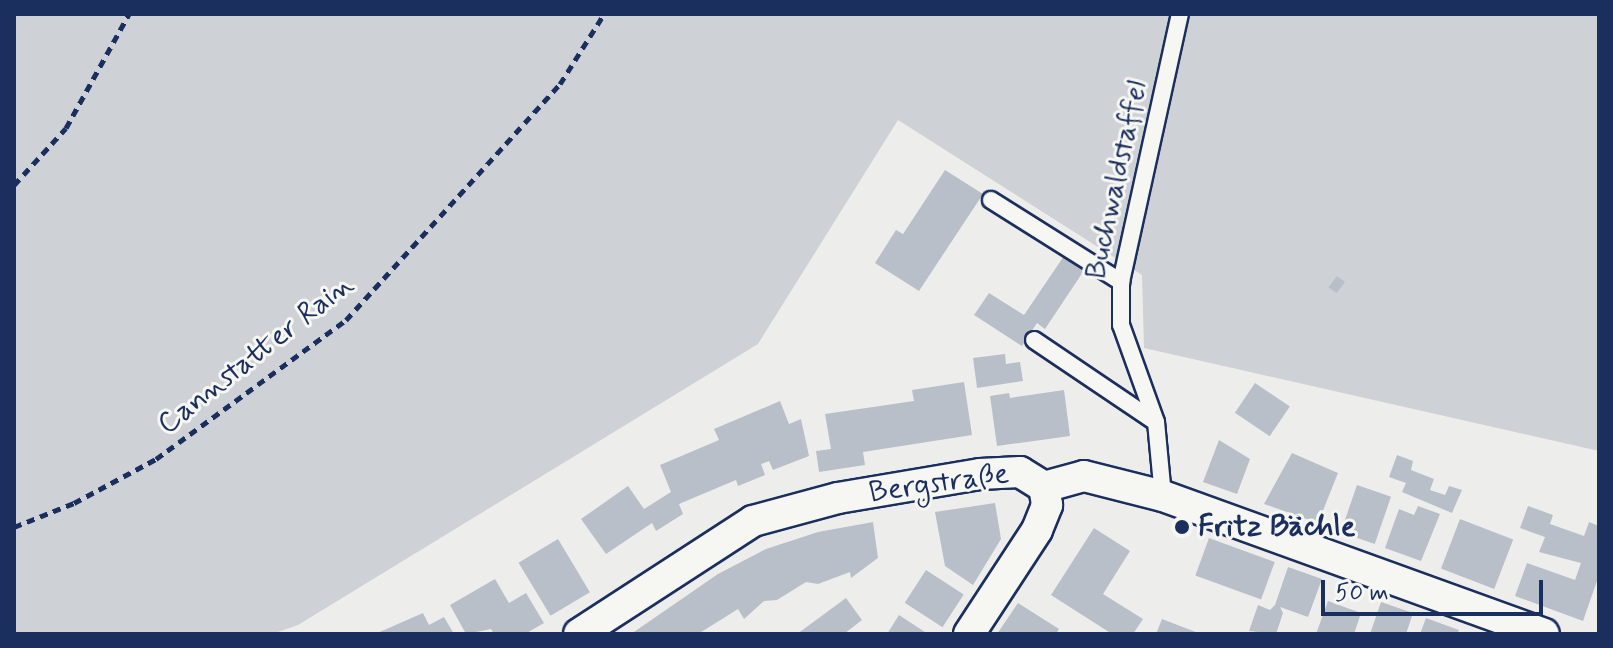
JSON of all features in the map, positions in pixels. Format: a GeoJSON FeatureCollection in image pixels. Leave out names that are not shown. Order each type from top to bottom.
{"type":"FeatureCollection","features":[{"type":"Feature","properties":{"kind":"street","name":"Bergstraße"},"geometry":{"type":"LineString","coordinates":[[579,634],[753,521],[838,498],[980,474],[1020,472],[1044,487],[1084,476],[1163,496],[1544,634]]}},
{"type":"Feature","properties":{"kind":"street"},"geometry":{"type":"LineString","coordinates":[[969,634],[1037,530],[1047,505],[1044,487]]}},
{"type":"Feature","properties":{"kind":"lane","name":"Buchwaldstaffel"},"geometry":{"type":"LineString","coordinates":[[1163,496],[1156,422],[1121,325],[1121,282],[1180,14]]}},
{"type":"Feature","properties":{"kind":"lane"},"geometry":{"type":"LineString","coordinates":[[991,200],[1121,282]]}},
{"type":"Feature","properties":{"kind":"lane"},"geometry":{"type":"LineString","coordinates":[[1034,340],[1156,422]]}},
{"type":"Feature","properties":{"kind":"path"},"geometry":{"type":"LineString","coordinates":[[14,185],[66,128],[129,14]]}},
{"type":"Feature","properties":{"kind":"path","name":"Cannstatter Rain"},"geometry":{"type":"LineString","coordinates":[[14,527],[74,503],[156,459],[346,320],[560,84],[604,14]]}},
{"type":"Feature","properties":{"kind":"shaded area"},"geometry":{"type":"Polygon","coordinates":[[[14,14],[1599,14],[1599,451],[1144,348],[1142,275],[898,120],[758,344],[298,625],[272,634],[14,634],[14,14]]]}},
{"type":"Feature","properties":{"kind":"building"},"geometry":{"type":"Polygon","coordinates":[[[945,170],[983,194],[919,291],[875,263],[896,230],[903,234],[945,170]]]}},
{"type":"Feature","properties":{"kind":"building"},"geometry":{"type":"Polygon","coordinates":[[[1066,253],[1087,266],[1045,329],[1037,323],[1022,346],[974,315],[989,293],[1024,315],[1066,253]]]}},
{"type":"Feature","properties":{"kind":"building"},"geometry":{"type":"Polygon","coordinates":[[[1337,276],[1345,282],[1337,293],[1329,287],[1337,276]]]}},
{"type":"Feature","properties":{"kind":"building"},"geometry":{"type":"Polygon","coordinates":[[[1005,354],[1006,364],[1020,362],[1023,381],[977,388],[973,358],[1005,354]]]}},
{"type":"Feature","properties":{"kind":"building"},"geometry":{"type":"Polygon","coordinates":[[[964,382],[972,435],[863,452],[865,465],[819,472],[816,451],[831,449],[825,414],[914,401],[912,390],[964,382]]]}},
{"type":"Feature","properties":{"kind":"building"},"geometry":{"type":"Polygon","coordinates":[[[1255,383],[1290,406],[1270,436],[1235,413],[1255,383]]]}},
{"type":"Feature","properties":{"kind":"building"},"geometry":{"type":"Polygon","coordinates":[[[1064,390],[1070,436],[997,446],[990,396],[1009,393],[1010,398],[1064,390]]]}},
{"type":"Feature","properties":{"kind":"building"},"geometry":{"type":"Polygon","coordinates":[[[780,401],[789,424],[801,419],[809,456],[773,470],[769,461],[761,464],[765,475],[738,486],[736,480],[679,504],[683,514],[656,531],[652,523],[606,554],[581,519],[628,486],[644,509],[671,492],[660,465],[719,440],[714,429],[780,401]]]}},
{"type":"Feature","properties":{"kind":"building"},"geometry":{"type":"Polygon","coordinates":[[[1219,440],[1250,459],[1237,494],[1203,482],[1219,440]]]}},
{"type":"Feature","properties":{"kind":"building"},"geometry":{"type":"Polygon","coordinates":[[[1292,453],[1338,473],[1318,523],[1264,504],[1292,453]]]}},
{"type":"Feature","properties":{"kind":"building"},"geometry":{"type":"Polygon","coordinates":[[[1397,455],[1413,461],[1411,470],[1434,479],[1430,490],[1445,495],[1449,486],[1462,490],[1452,513],[1402,492],[1406,483],[1389,477],[1397,455]]]}},
{"type":"Feature","properties":{"kind":"building"},"geometry":{"type":"Polygon","coordinates":[[[1357,485],[1391,497],[1375,544],[1341,532],[1357,485]]]}},
{"type":"Feature","properties":{"kind":"building"},"geometry":{"type":"Polygon","coordinates":[[[995,503],[1001,539],[973,585],[945,566],[935,512],[995,503]]]}},
{"type":"Feature","properties":{"kind":"building"},"geometry":{"type":"Polygon","coordinates":[[[1418,506],[1440,514],[1421,561],[1385,548],[1399,509],[1414,515],[1418,506]]]}},
{"type":"Feature","properties":{"kind":"building"},"geometry":{"type":"Polygon","coordinates":[[[1528,506],[1553,515],[1550,524],[1584,536],[1589,522],[1599,526],[1598,578],[1583,621],[1515,596],[1527,563],[1575,580],[1581,563],[1539,552],[1545,537],[1520,528],[1528,506]]]}},
{"type":"Feature","properties":{"kind":"building"},"geometry":{"type":"Polygon","coordinates":[[[1460,519],[1513,539],[1494,589],[1441,568],[1460,519]]]}},
{"type":"Feature","properties":{"kind":"building"},"geometry":{"type":"Polygon","coordinates":[[[873,522],[878,558],[851,578],[850,572],[818,584],[806,582],[777,600],[764,601],[744,619],[738,609],[698,634],[631,634],[718,574],[766,549],[818,532],[873,522]]]}},
{"type":"Feature","properties":{"kind":"building"},"geometry":{"type":"Polygon","coordinates":[[[1094,528],[1130,551],[1103,594],[1143,619],[1133,634],[1112,634],[1051,595],[1094,528]]]}},
{"type":"Feature","properties":{"kind":"building"},"geometry":{"type":"Polygon","coordinates":[[[1209,538],[1275,562],[1261,600],[1195,576],[1209,538]]]}},
{"type":"Feature","properties":{"kind":"building"},"geometry":{"type":"Polygon","coordinates":[[[558,539],[590,592],[551,616],[519,563],[558,539]]]}},
{"type":"Feature","properties":{"kind":"building"},"geometry":{"type":"Polygon","coordinates":[[[1288,567],[1322,579],[1308,617],[1280,607],[1283,613],[1276,634],[1249,631],[1258,605],[1270,610],[1275,605],[1288,567]]]}},
{"type":"Feature","properties":{"kind":"building"},"geometry":{"type":"Polygon","coordinates":[[[926,570],[964,595],[942,627],[905,603],[926,570]]]}},
{"type":"Feature","properties":{"kind":"building"},"geometry":{"type":"Polygon","coordinates":[[[495,579],[509,603],[526,593],[544,623],[525,634],[494,634],[491,629],[466,634],[450,605],[495,579]]]}},
{"type":"Feature","properties":{"kind":"building"},"geometry":{"type":"Polygon","coordinates":[[[846,598],[862,620],[844,634],[797,634],[846,598]]]}},
{"type":"Feature","properties":{"kind":"building"},"geometry":{"type":"Polygon","coordinates":[[[1328,601],[1361,613],[1354,634],[1316,634],[1328,601]]]}},
{"type":"Feature","properties":{"kind":"building"},"geometry":{"type":"Polygon","coordinates":[[[1381,602],[1413,613],[1406,634],[1370,634],[1381,602]]]}},
{"type":"Feature","properties":{"kind":"building"},"geometry":{"type":"Polygon","coordinates":[[[1018,603],[1059,629],[1056,634],[997,634],[1018,603]]]}},
{"type":"Feature","properties":{"kind":"building"},"geometry":{"type":"Polygon","coordinates":[[[423,613],[429,625],[444,617],[454,634],[375,634],[423,613]]]}},
{"type":"Feature","properties":{"kind":"building"},"geometry":{"type":"Polygon","coordinates":[[[899,615],[928,634],[887,634],[899,615]]]}},
{"type":"Feature","properties":{"kind":"building"},"geometry":{"type":"Polygon","coordinates":[[[1426,618],[1459,630],[1457,634],[1420,634],[1426,618]]]}},
{"type":"Feature","properties":{"kind":"building"},"geometry":{"type":"Polygon","coordinates":[[[1162,619],[1201,634],[1156,634],[1162,619]]]}},
{"type":"Feature","properties":{"kind":"place","name":"Fritz Bächle"},"geometry":{"type":"Point","coordinates":[1182,527]}}]}
